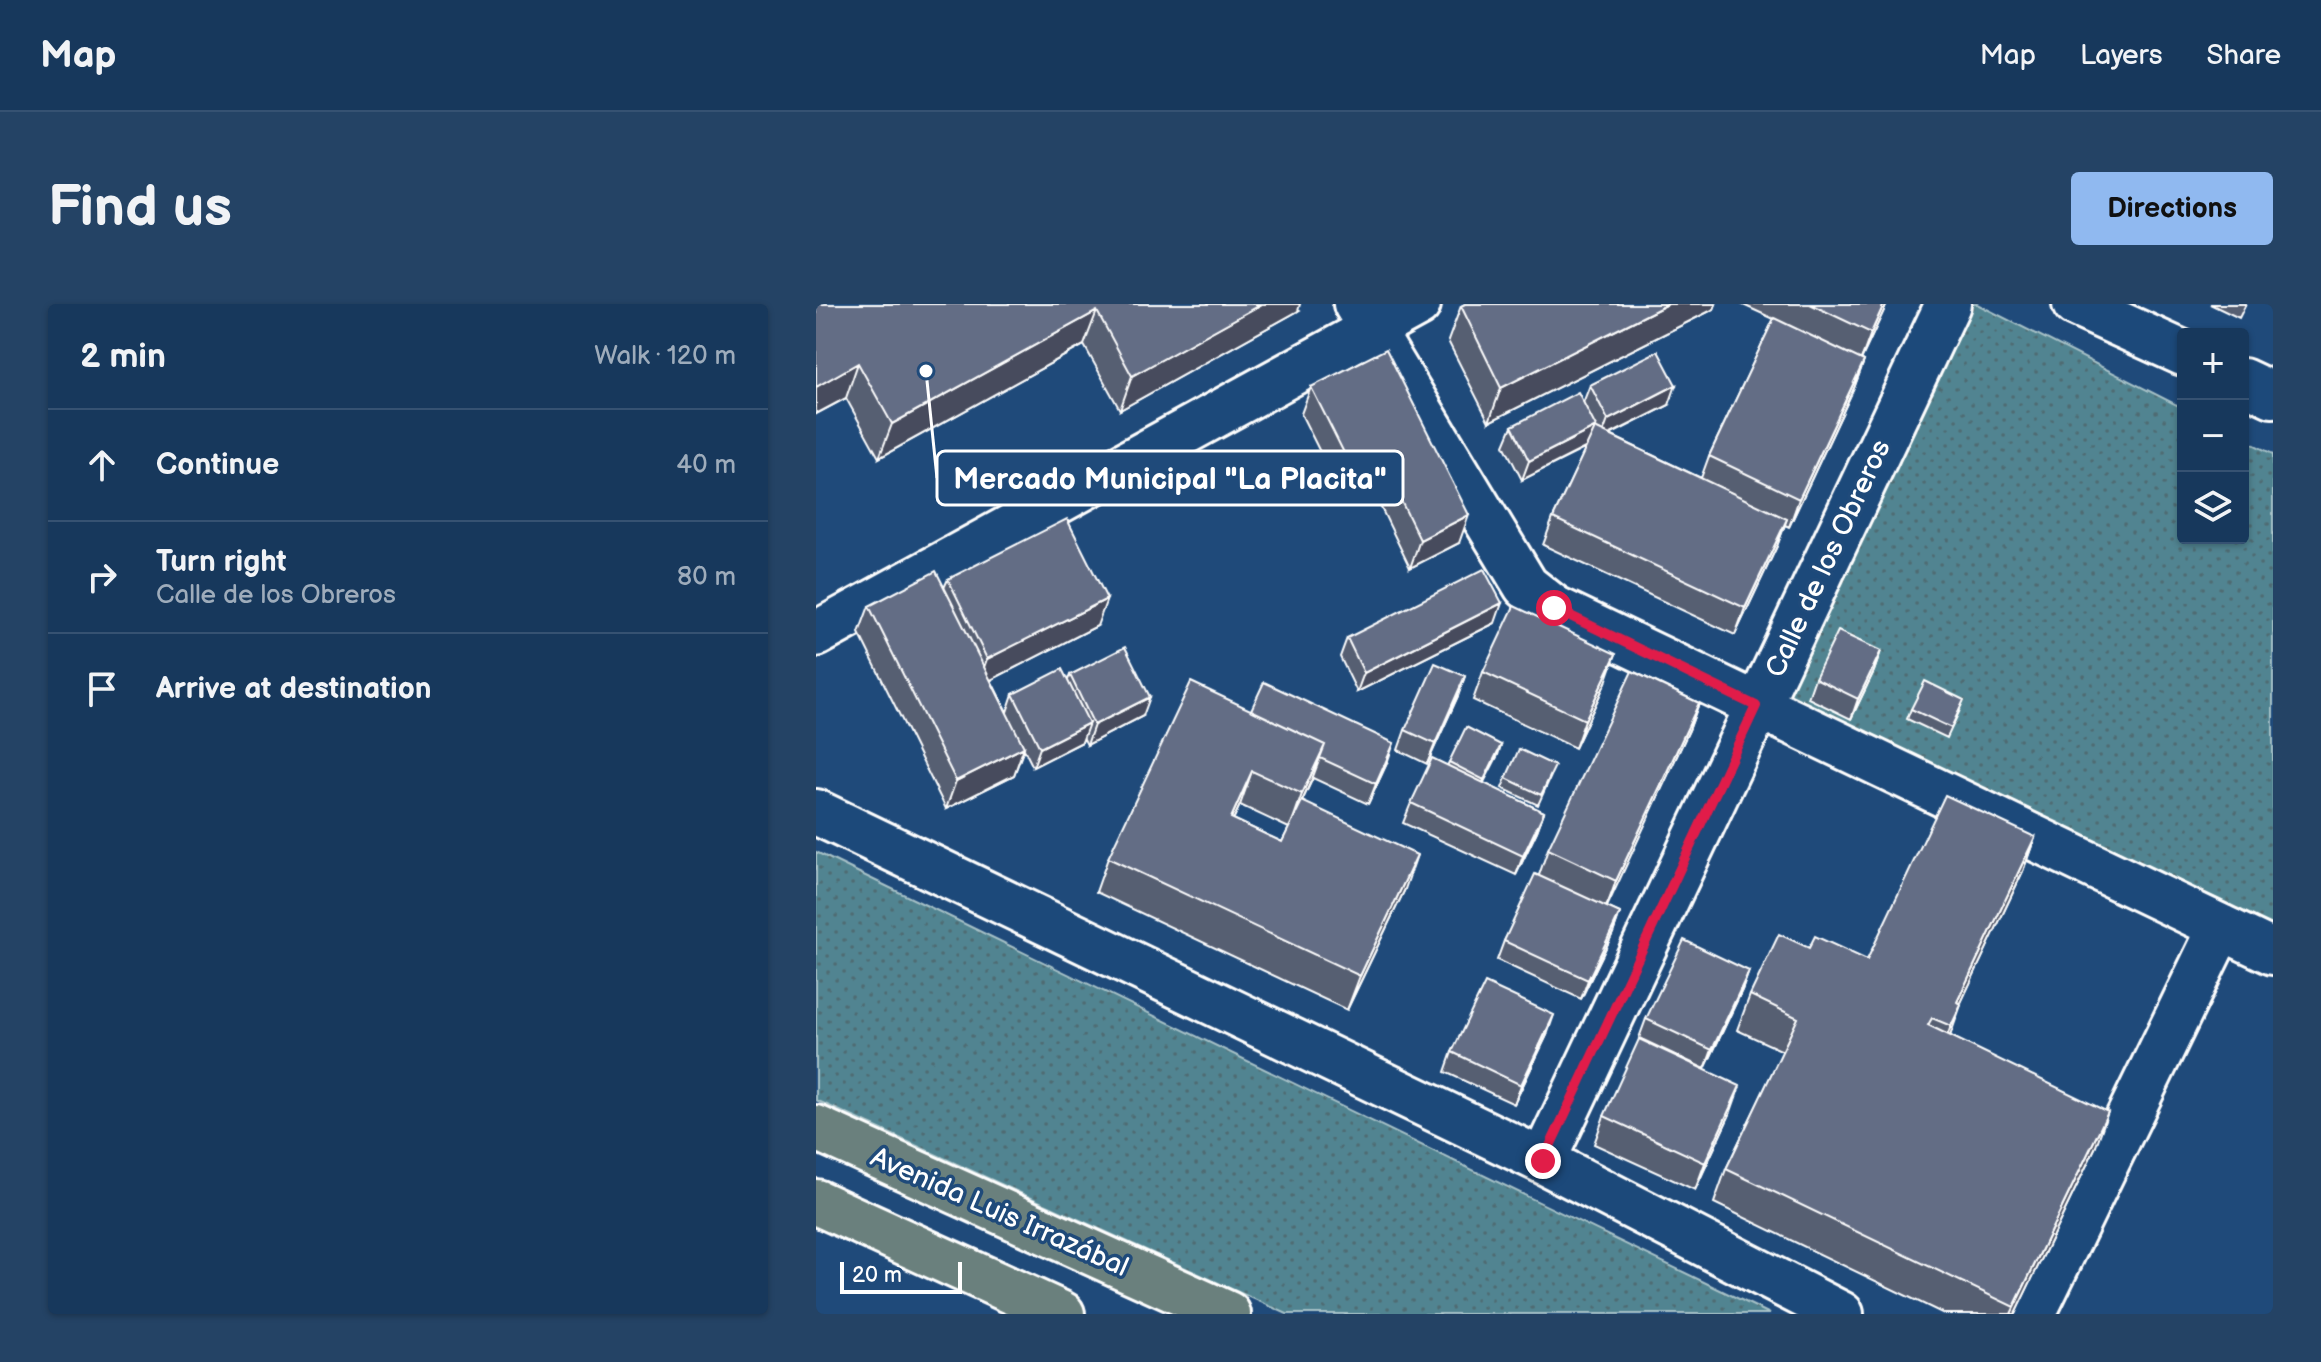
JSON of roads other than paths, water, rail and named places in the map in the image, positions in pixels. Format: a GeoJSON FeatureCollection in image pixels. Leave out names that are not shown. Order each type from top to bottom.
{"type":"FeatureCollection","features":[{"type":"Feature","properties":{"kind":"highway","name":"Avenida Luis Irrazábal"},"geometry":{"type":"LineString","coordinates":[[816,1128],[1228,1314]]}},
{"type":"Feature","properties":{"kind":"highway"},"geometry":{"type":"LineString","coordinates":[[816,1202],[1062,1314]]}},
{"type":"Feature","properties":{"kind":"street"},"geometry":{"type":"LineString","coordinates":[[816,634],[1363,317],[1418,304]]}},
{"type":"Feature","properties":{"kind":"street","name":"Calle de los Obreros"},"geometry":{"type":"LineString","coordinates":[[1543,1161],[1948,304]]}},
{"type":"Feature","properties":{"kind":"street"},"geometry":{"type":"LineString","coordinates":[[2075,304],[2177,350]]}},
{"type":"Feature","properties":{"kind":"street"},"geometry":{"type":"LineString","coordinates":[[1363,317],[1526,586],[1554,608],[2273,952]]}},
{"type":"Feature","properties":{"kind":"street"},"geometry":{"type":"LineString","coordinates":[[2249,384],[2273,395]]}},
{"type":"Feature","properties":{"kind":"street"},"geometry":{"type":"LineString","coordinates":[[816,812],[1543,1161],[1841,1314]]}},
{"type":"Feature","properties":{"kind":"street"},"geometry":{"type":"LineString","coordinates":[[2033,1314],[2221,927]]}},
{"type":"Feature","properties":{"kind":"place","name":"Mercado Municipal \"La Placita\""},"geometry":{"type":"Point","coordinates":[926,371]}}]}
